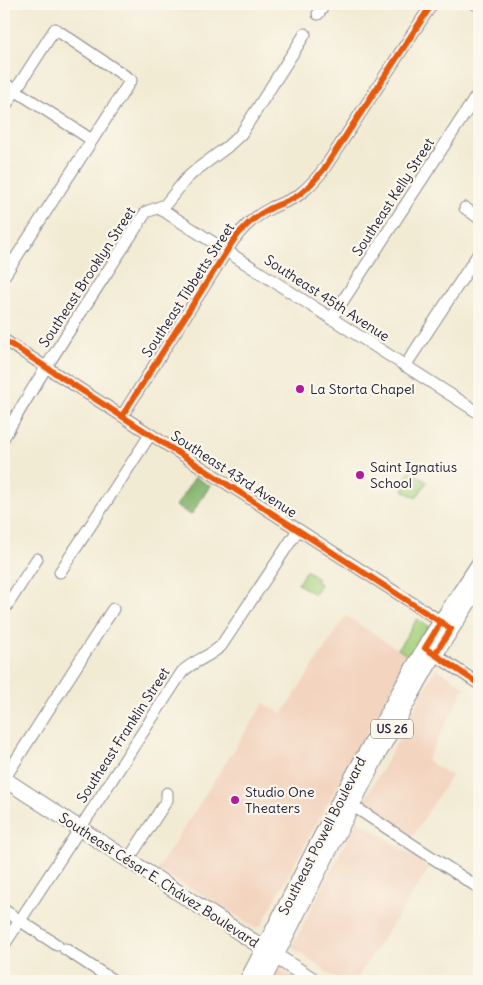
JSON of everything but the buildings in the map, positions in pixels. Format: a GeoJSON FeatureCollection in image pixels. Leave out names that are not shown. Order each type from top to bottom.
{"type":"FeatureCollection","features":[{"type":"Feature","properties":{"kind":"main road","name":"Southeast Powell Boulevard"},"geometry":{"type":"LineString","coordinates":[[247,981],[270,952],[347,802],[367,750],[446,626],[475,589],[479,564]]}},
{"type":"Feature","properties":{"kind":"main road","name":"Southeast César E. Chávez Boulevard"},"geometry":{"type":"LineString","coordinates":[[4,779],[314,981]]}},
{"type":"Feature","properties":{"kind":"main road","name":"Southeast Powell Boulevard"},"geometry":{"type":"LineString","coordinates":[[263,981],[270,952]]}},
{"type":"Feature","properties":{"kind":"street"},"geometry":{"type":"LineString","coordinates":[[318,14],[325,4]]}},
{"type":"Feature","properties":{"kind":"street","name":"Southeast Tibbetts Street"},"geometry":{"type":"LineString","coordinates":[[122,416],[241,230],[259,215],[292,199],[312,184],[324,169],[432,4]]}},
{"type":"Feature","properties":{"kind":"street"},"geometry":{"type":"LineString","coordinates":[[4,108],[55,28],[131,80],[4,276]]}},
{"type":"Feature","properties":{"kind":"street","name":"Southeast Brooklyn Street"},"geometry":{"type":"LineString","coordinates":[[4,438],[46,367],[146,212],[165,205],[186,179],[228,147],[241,134],[305,34]]}},
{"type":"Feature","properties":{"kind":"street"},"geometry":{"type":"LineString","coordinates":[[4,83],[92,140]]}},
{"type":"Feature","properties":{"kind":"street","name":"Southeast Kelly Street"},"geometry":{"type":"LineString","coordinates":[[331,319],[479,92]]}},
{"type":"Feature","properties":{"kind":"street","name":"Southeast 45th Avenue"},"geometry":{"type":"LineString","coordinates":[[158,208],[479,413]]}},
{"type":"Feature","properties":{"kind":"street"},"geometry":{"type":"LineString","coordinates":[[465,208],[479,218]]}},
{"type":"Feature","properties":{"kind":"street"},"geometry":{"type":"LineString","coordinates":[[405,366],[479,253]]}},
{"type":"Feature","properties":{"kind":"street","name":"Southeast 43rd Avenue"},"geometry":{"type":"LineString","coordinates":[[4,340],[446,626]]}},
{"type":"Feature","properties":{"kind":"street"},"geometry":{"type":"LineString","coordinates":[[60,572],[150,435]]}},
{"type":"Feature","properties":{"kind":"street","name":"Southeast Franklin Street"},"geometry":{"type":"LineString","coordinates":[[4,945],[182,672],[192,663],[214,652],[221,646],[298,530]]}},
{"type":"Feature","properties":{"kind":"street"},"geometry":{"type":"LineString","coordinates":[[4,610],[38,559]]}},
{"type":"Feature","properties":{"kind":"street"},"geometry":{"type":"LineString","coordinates":[[4,779],[113,609]]}},
{"type":"Feature","properties":{"kind":"street"},"geometry":{"type":"LineString","coordinates":[[430,651],[479,684]]}},
{"type":"Feature","properties":{"kind":"street"},"geometry":{"type":"LineString","coordinates":[[128,860],[167,800],[167,793]]}},
{"type":"Feature","properties":{"kind":"street"},"geometry":{"type":"LineString","coordinates":[[347,802],[479,888]]}},
{"type":"Feature","properties":{"kind":"street"},"geometry":{"type":"LineString","coordinates":[[4,910],[61,947],[101,978],[114,981]]}},
{"type":"Feature","properties":{"kind":"shaded area"},"geometry":{"type":"Polygon","coordinates":[[[346,616],[410,657],[262,925],[255,928],[209,898],[157,870],[264,703],[282,714],[346,616]]]}},
{"type":"Feature","properties":{"kind":"shaded area"},"geometry":{"type":"Polygon","coordinates":[[[436,668],[465,687],[427,760],[451,776],[413,836],[363,803],[436,668]]]}},
{"type":"Feature","properties":{"kind":"shaded area"},"geometry":{"type":"Polygon","coordinates":[[[357,820],[430,867],[355,981],[339,981],[292,947],[357,820]]]}},
{"type":"Feature","properties":{"kind":"shaded area"},"geometry":{"type":"Polygon","coordinates":[[[277,967],[299,981],[270,981],[277,967]]]}},
{"type":"Feature","properties":{"kind":"green space"},"geometry":{"type":"Polygon","coordinates":[[[410,471],[427,482],[416,498],[404,491],[403,482],[410,471]]]}},
{"type":"Feature","properties":{"kind":"green space"},"geometry":{"type":"Polygon","coordinates":[[[195,477],[210,486],[191,515],[176,506],[195,477]]]}},
{"type":"Feature","properties":{"kind":"green space"},"geometry":{"type":"Polygon","coordinates":[[[306,570],[318,578],[316,581],[320,584],[314,594],[298,584],[306,570]]]}},
{"type":"Feature","properties":{"kind":"green space"},"geometry":{"type":"Polygon","coordinates":[[[417,619],[429,627],[410,657],[398,649],[417,619]]]}},
{"type":"Feature","properties":{"kind":"cycle path"},"geometry":{"type":"LineString","coordinates":[[122,416],[233,241],[255,218],[265,211],[297,196],[319,176],[432,4]]}},
{"type":"Feature","properties":{"kind":"cycle path"},"geometry":{"type":"LineString","coordinates":[[4,340],[451,629],[435,654]]}},
{"type":"Feature","properties":{"kind":"cycle path"},"geometry":{"type":"LineString","coordinates":[[441,622],[425,648],[479,684]]}},
{"type":"Feature","properties":{"kind":"place","name":"La Storta Chapel"},"geometry":{"type":"Point","coordinates":[300,389]}},
{"type":"Feature","properties":{"kind":"place","name":"Saint Ignatius School"},"geometry":{"type":"Point","coordinates":[360,475]}},
{"type":"Feature","properties":{"kind":"place","name":"Studio One Theaters"},"geometry":{"type":"Point","coordinates":[235,800]}}]}
